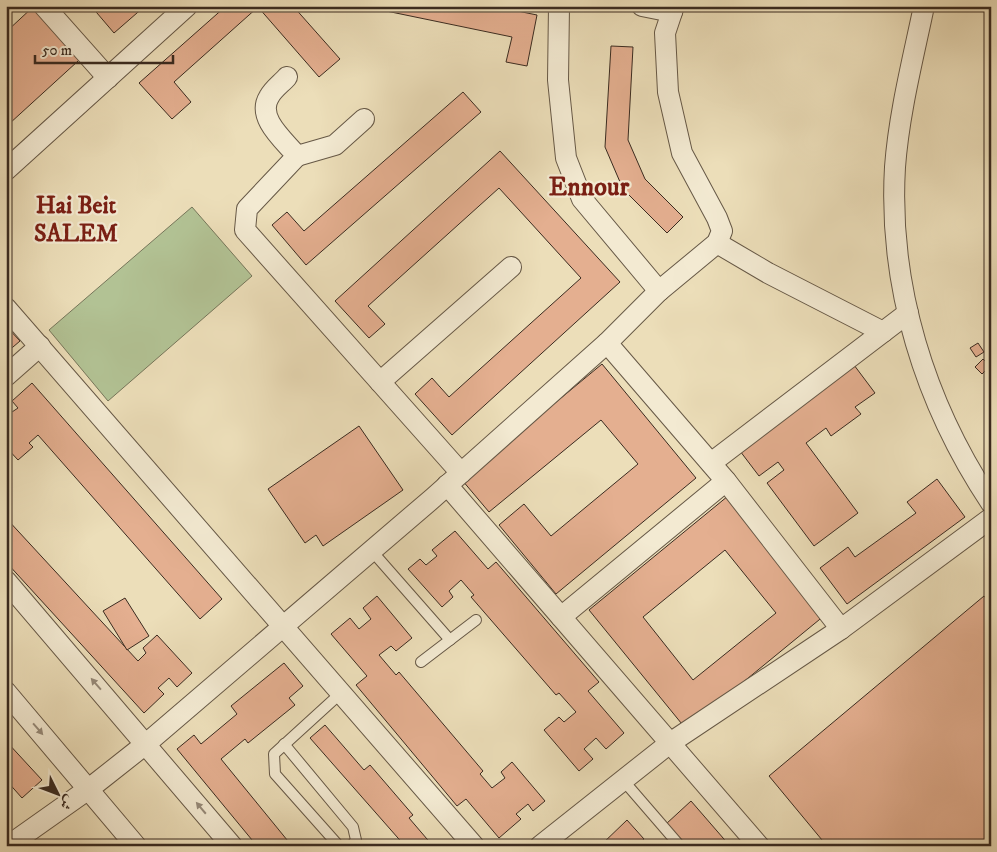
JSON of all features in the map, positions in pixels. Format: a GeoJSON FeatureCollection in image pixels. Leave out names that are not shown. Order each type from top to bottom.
{"type":"FeatureCollection","features":[{"type":"Feature","properties":{"kind":"street"},"geometry":{"type":"LineString","coordinates":[[44,6],[108,78]]}},
{"type":"Feature","properties":{"kind":"street"},"geometry":{"type":"LineString","coordinates":[[6,170],[187,6]]}},
{"type":"Feature","properties":{"kind":"street"},"geometry":{"type":"LineString","coordinates":[[559,6],[558,80],[566,158],[582,199],[659,291]]}},
{"type":"Feature","properties":{"kind":"street"},"geometry":{"type":"LineString","coordinates":[[8,846],[90,788],[147,743],[454,479],[607,342],[659,291],[717,243],[722,231],[682,153],[668,92],[665,33],[673,9],[642,6]]}},
{"type":"Feature","properties":{"kind":"street"},"geometry":{"type":"LineString","coordinates":[[924,6],[906,94],[895,166],[895,214],[908,313],[916,346],[948,430],[967,468],[991,503]]}},
{"type":"Feature","properties":{"kind":"street"},"geometry":{"type":"LineString","coordinates":[[288,76],[268,97],[266,109],[268,120],[297,156]]}},
{"type":"Feature","properties":{"kind":"street"},"geometry":{"type":"LineString","coordinates":[[364,119],[336,145],[297,156],[247,209],[246,230],[380,382],[561,617],[759,846]]}},
{"type":"Feature","properties":{"kind":"street"},"geometry":{"type":"LineString","coordinates":[[717,243],[768,273],[883,332]]}},
{"type":"Feature","properties":{"kind":"street"},"geometry":{"type":"LineString","coordinates":[[380,382],[511,267]]}},
{"type":"Feature","properties":{"kind":"street"},"geometry":{"type":"LineString","coordinates":[[6,308],[284,624],[474,846]]}},
{"type":"Feature","properties":{"kind":"street"},"geometry":{"type":"LineString","coordinates":[[710,463],[908,313]]}},
{"type":"Feature","properties":{"kind":"street"},"geometry":{"type":"LineString","coordinates":[[607,342],[726,482],[841,629]]}},
{"type":"Feature","properties":{"kind":"street"},"geometry":{"type":"LineString","coordinates":[[6,376],[40,346]]}},
{"type":"Feature","properties":{"kind":"street"},"geometry":{"type":"LineString","coordinates":[[561,617],[726,482]]}},
{"type":"Feature","properties":{"kind":"street"},"geometry":{"type":"LineString","coordinates":[[540,846],[670,743],[841,629],[991,518]]}},
{"type":"Feature","properties":{"kind":"street"},"geometry":{"type":"LineString","coordinates":[[6,582],[147,743],[232,846]]}},
{"type":"Feature","properties":{"kind":"street"},"geometry":{"type":"LineString","coordinates":[[6,692],[90,788],[136,846]]}},
{"type":"Feature","properties":{"kind":"lane"},"geometry":{"type":"LineString","coordinates":[[371,550],[450,640]]}},
{"type":"Feature","properties":{"kind":"lane"},"geometry":{"type":"LineString","coordinates":[[421,662],[476,620]]}},
{"type":"Feature","properties":{"kind":"lane"},"geometry":{"type":"LineString","coordinates":[[339,846],[275,774],[274,754],[342,692]]}},
{"type":"Feature","properties":{"kind":"lane"},"geometry":{"type":"LineString","coordinates":[[284,744],[353,827],[356,840],[351,846]]}},
{"type":"Feature","properties":{"kind":"lane"},"geometry":{"type":"LineString","coordinates":[[623,780],[680,846]]}},
{"type":"Feature","properties":{"kind":"green space"},"geometry":{"type":"Polygon","coordinates":[[[192,207],[252,276],[108,401],[49,330],[192,207]]]}},
{"type":"Feature","properties":{"kind":"building"},"geometry":{"type":"Polygon","coordinates":[[[34,6],[48,6],[89,51],[9,124],[6,121],[6,32],[34,6]]]}},
{"type":"Feature","properties":{"kind":"building"},"geometry":{"type":"Polygon","coordinates":[[[91,6],[145,6],[114,33],[91,6]]]}},
{"type":"Feature","properties":{"kind":"building"},"geometry":{"type":"Polygon","coordinates":[[[226,6],[293,6],[340,59],[319,77],[258,7],[174,82],[191,102],[172,119],[139,83],[226,6]]]}},
{"type":"Feature","properties":{"kind":"building"},"geometry":{"type":"Polygon","coordinates":[[[362,6],[493,6],[537,15],[527,66],[506,62],[512,37],[362,6]]]}},
{"type":"Feature","properties":{"kind":"building"},"geometry":{"type":"Polygon","coordinates":[[[611,46],[633,47],[628,140],[645,179],[683,217],[667,233],[623,189],[605,147],[611,46]]]}},
{"type":"Feature","properties":{"kind":"building"},"geometry":{"type":"Polygon","coordinates":[[[463,92],[481,112],[306,265],[272,225],[287,212],[304,231],[463,92]]]}},
{"type":"Feature","properties":{"kind":"building"},"geometry":{"type":"Polygon","coordinates":[[[500,151],[620,282],[452,435],[415,394],[432,378],[449,397],[581,278],[499,188],[368,306],[385,324],[369,338],[335,301],[500,151]]]}},
{"type":"Feature","properties":{"kind":"building"},"geometry":{"type":"Polygon","coordinates":[[[6,326],[20,341],[6,353],[6,326]]]}},
{"type":"Feature","properties":{"kind":"building"},"geometry":{"type":"Polygon","coordinates":[[[978,343],[984,352],[976,357],[970,348],[978,343]]]}},
{"type":"Feature","properties":{"kind":"building"},"geometry":{"type":"Polygon","coordinates":[[[983,359],[990,366],[982,374],[975,367],[983,359]]]}},
{"type":"Feature","properties":{"kind":"building"},"geometry":{"type":"Polygon","coordinates":[[[602,364],[696,478],[556,594],[499,525],[524,504],[551,536],[638,464],[601,420],[489,512],[462,480],[602,364]]]}},
{"type":"Feature","properties":{"kind":"building"},"geometry":{"type":"Polygon","coordinates":[[[854,365],[875,393],[855,407],[861,414],[831,436],[826,428],[806,443],[858,513],[814,546],[767,483],[784,470],[778,462],[759,476],[740,451],[854,365]]]}},
{"type":"Feature","properties":{"kind":"building"},"geometry":{"type":"Polygon","coordinates":[[[32,383],[222,599],[200,619],[38,435],[29,443],[33,447],[18,460],[6,447],[6,416],[18,408],[12,401],[32,383]]]}},
{"type":"Feature","properties":{"kind":"building"},"geometry":{"type":"Polygon","coordinates":[[[359,426],[403,490],[323,546],[316,535],[305,543],[268,489],[359,426]]]}},
{"type":"Feature","properties":{"kind":"building"},"geometry":{"type":"Polygon","coordinates":[[[937,479],[965,517],[847,604],[820,568],[848,547],[855,557],[916,513],[907,502],[937,479]]]}},
{"type":"Feature","properties":{"kind":"building"},"geometry":{"type":"Polygon","coordinates":[[[728,496],[825,615],[686,729],[589,610],[728,496]],[[725,550],[643,617],[693,680],[776,613],[725,550]]]}},
{"type":"Feature","properties":{"kind":"building"},"geometry":{"type":"Polygon","coordinates":[[[6,518],[138,661],[146,653],[143,648],[157,635],[192,673],[177,687],[169,678],[158,688],[164,694],[144,713],[6,562],[6,518]]]}},
{"type":"Feature","properties":{"kind":"building"},"geometry":{"type":"Polygon","coordinates":[[[455,531],[488,569],[496,562],[599,682],[588,691],[624,733],[606,749],[596,738],[584,749],[593,759],[579,771],[544,730],[559,717],[564,722],[576,712],[559,693],[556,695],[471,597],[474,595],[461,580],[449,591],[453,597],[442,607],[408,569],[420,559],[426,565],[437,556],[432,550],[455,531]]]}},
{"type":"Feature","properties":{"kind":"building"},"geometry":{"type":"Polygon","coordinates":[[[377,596],[412,638],[396,651],[391,646],[379,655],[396,675],[399,672],[483,771],[480,774],[492,788],[505,778],[501,772],[512,762],[545,801],[533,811],[528,804],[516,814],[521,819],[499,838],[466,799],[457,806],[356,685],[367,676],[331,634],[350,618],[359,629],[371,619],[363,608],[377,596]]]}},
{"type":"Feature","properties":{"kind":"building"},"geometry":{"type":"Polygon","coordinates":[[[984,596],[991,604],[991,846],[827,846],[769,776],[984,596]]]}},
{"type":"Feature","properties":{"kind":"building"},"geometry":{"type":"Polygon","coordinates":[[[125,598],[149,636],[127,650],[103,611],[125,598]]]}},
{"type":"Feature","properties":{"kind":"building"},"geometry":{"type":"Polygon","coordinates":[[[284,663],[303,686],[289,698],[295,705],[248,743],[245,739],[221,759],[292,846],[257,846],[177,749],[194,735],[201,744],[237,714],[231,706],[284,663]]]}},
{"type":"Feature","properties":{"kind":"building"},"geometry":{"type":"Polygon","coordinates":[[[325,725],[364,770],[370,765],[413,815],[409,818],[433,846],[405,846],[310,738],[325,725]]]}},
{"type":"Feature","properties":{"kind":"building"},"geometry":{"type":"Polygon","coordinates":[[[6,741],[42,780],[22,798],[6,780],[6,741]]]}},
{"type":"Feature","properties":{"kind":"building"},"geometry":{"type":"Polygon","coordinates":[[[691,801],[730,846],[684,846],[666,824],[691,801]]]}},
{"type":"Feature","properties":{"kind":"building"},"geometry":{"type":"Polygon","coordinates":[[[627,820],[644,839],[636,846],[600,846],[627,820]]]}},
{"type":"Feature","properties":{"kind":"district","name":"Ennour"},"geometry":{"type":"Point","coordinates":[589,187]}},
{"type":"Feature","properties":{"kind":"district","name":"Hai Beit SALEM"},"geometry":{"type":"Point","coordinates":[76,220]}}]}
